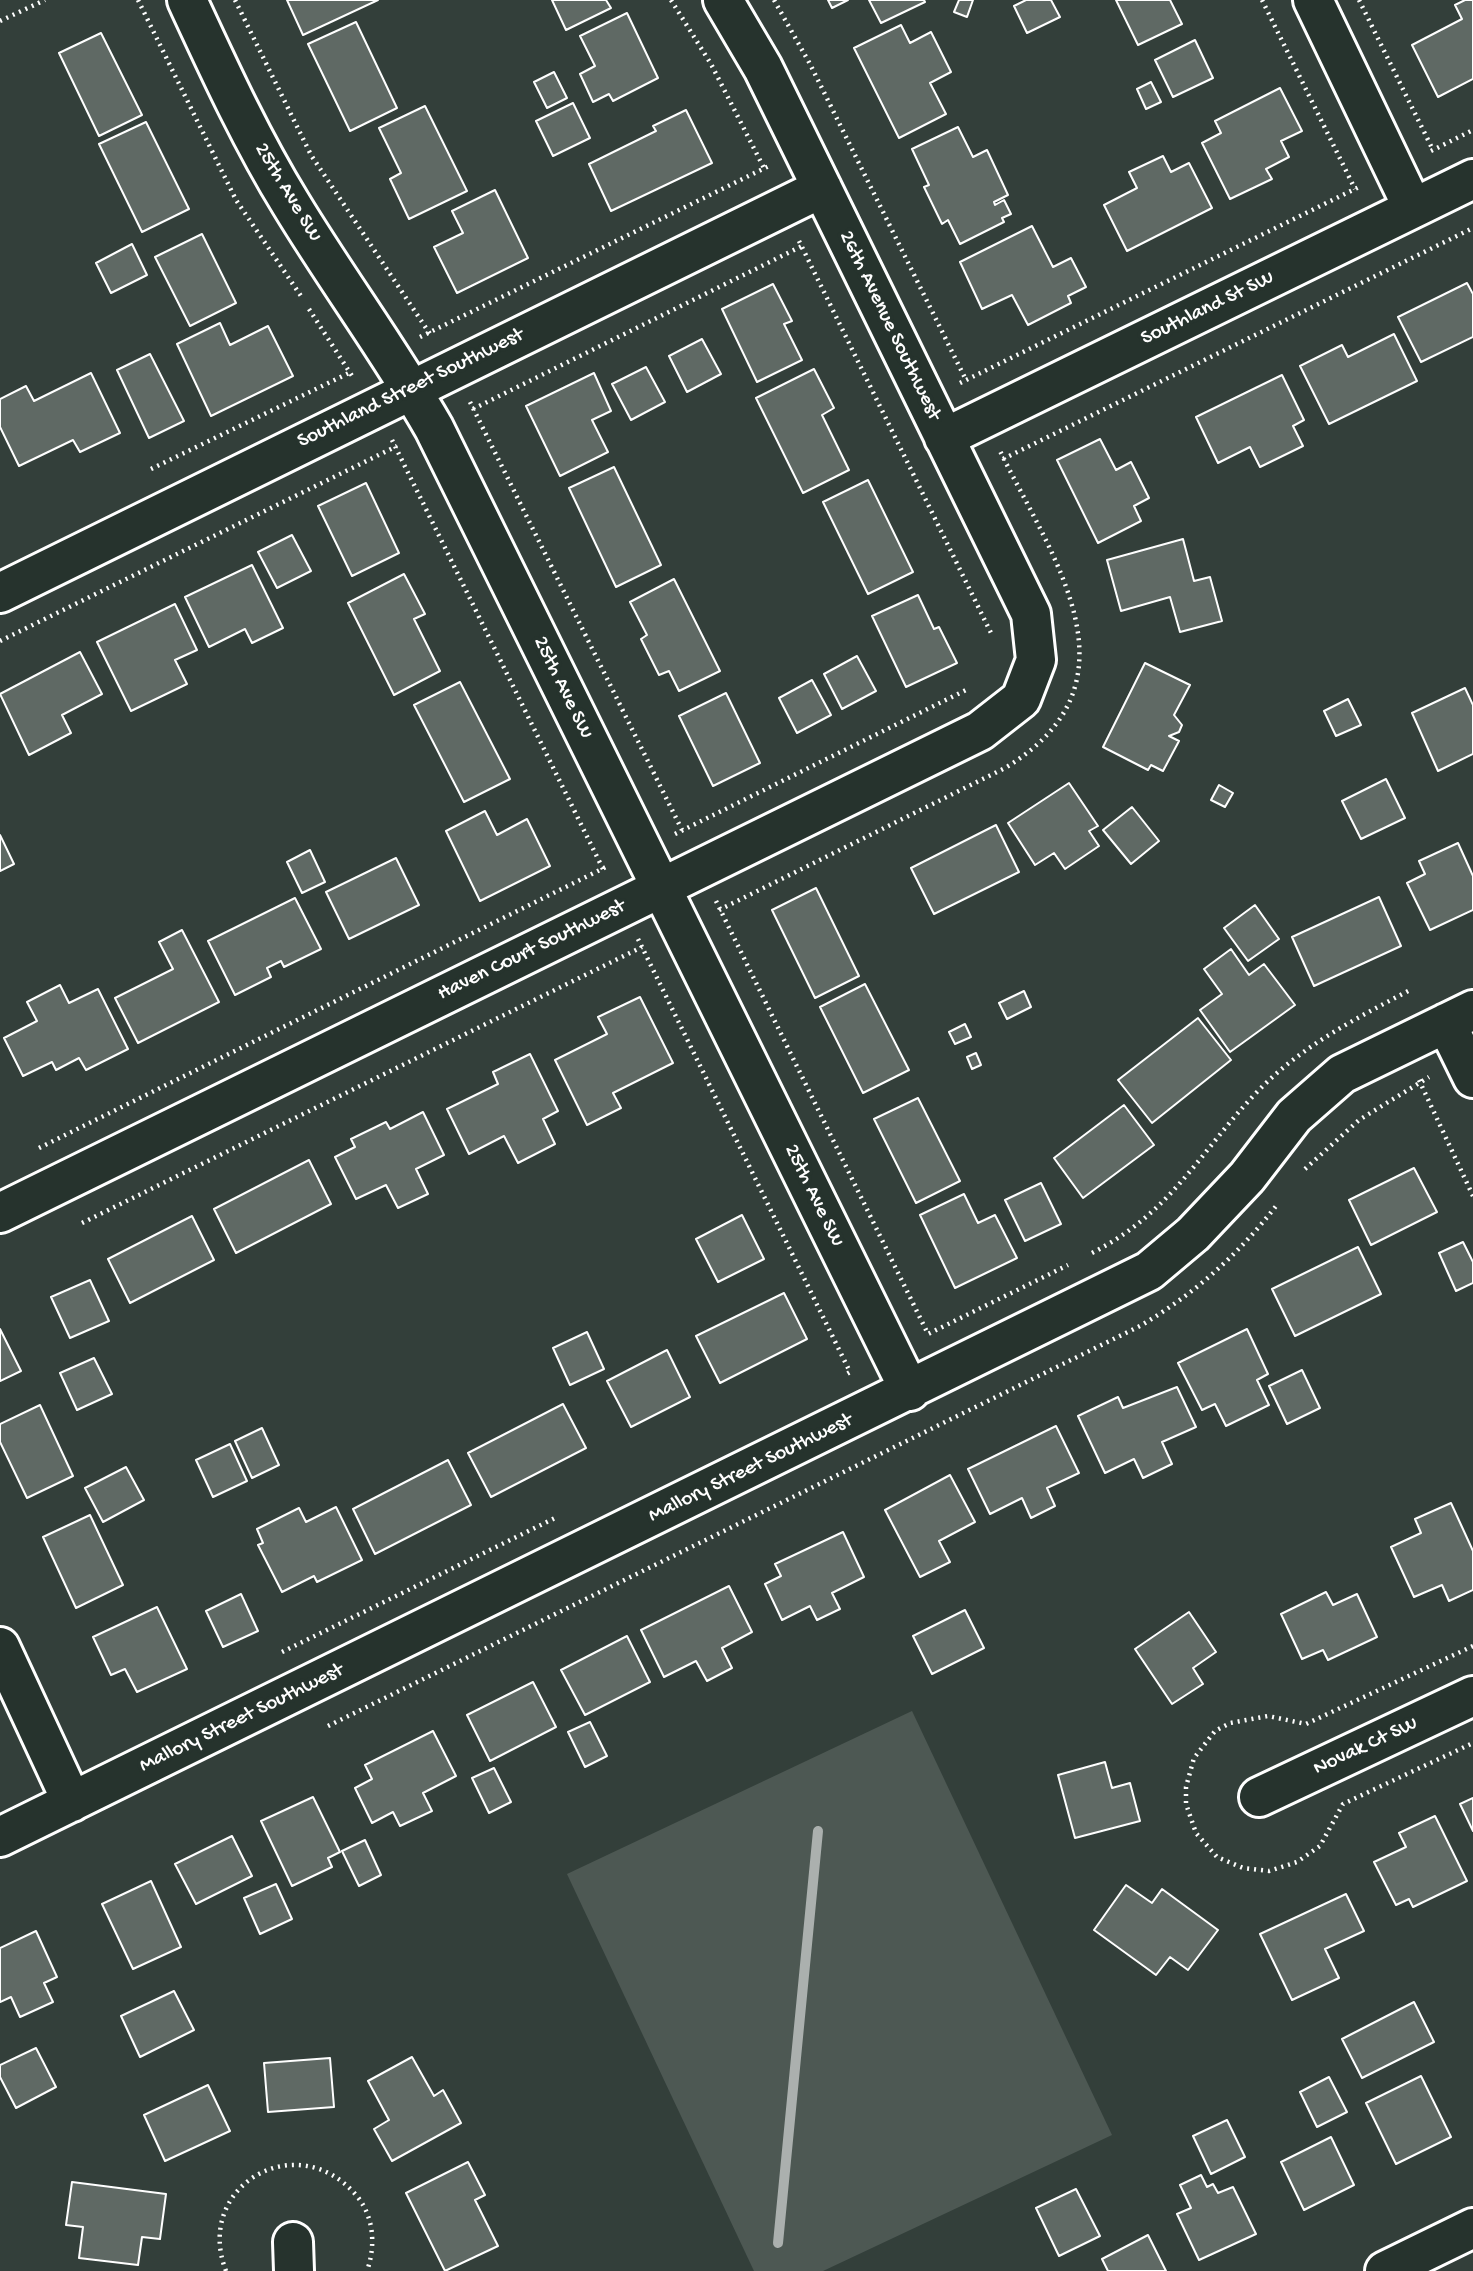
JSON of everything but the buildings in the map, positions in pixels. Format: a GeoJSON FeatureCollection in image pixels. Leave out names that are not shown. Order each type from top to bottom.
{"type":"FeatureCollection","features":[{"type":"Feature","properties":{"kind":"street","name":"25th Ave SW"},"geometry":{"type":"LineString","coordinates":[[187,0],[234,101],[290,203],[412,389],[910,1391]]}},
{"type":"Feature","properties":{"kind":"street","name":"26th Avenue Southwest"},"geometry":{"type":"LineString","coordinates":[[723,0],[763,68],[1031,614],[1036,660]]}},
{"type":"Feature","properties":{"kind":"street"},"geometry":{"type":"LineString","coordinates":[[1313,0],[1413,208]]}},
{"type":"Feature","properties":{"kind":"street","name":"Southland St SW"},"geometry":{"type":"LineString","coordinates":[[944,438],[1473,179]]}},
{"type":"Feature","properties":{"kind":"street","name":"Southland Street Southwest"},"geometry":{"type":"LineString","coordinates":[[1,588],[822,188]]}},
{"type":"Feature","properties":{"kind":"street","name":"Haven Court Southwest"},"geometry":{"type":"LineString","coordinates":[[0,1213],[980,731],[1020,699],[1036,660]]}},
{"type":"Feature","properties":{"kind":"street"},"geometry":{"type":"LineString","coordinates":[[1459,1016],[1473,1078]]}},
{"type":"Feature","properties":{"kind":"street","name":"Mallory Street Southwest"},"geometry":{"type":"LineString","coordinates":[[0,1837],[1149,1271],[1193,1234],[1247,1177],[1294,1116],[1342,1074],[1459,1016]]}},
{"type":"Feature","properties":{"kind":"street"},"geometry":{"type":"LineString","coordinates":[[0,1647],[72,1802]]}},
{"type":"Feature","properties":{"kind":"street","name":"Novak Ct SW"},"geometry":{"type":"LineString","coordinates":[[1259,1797],[1473,1696]]}},
{"type":"Feature","properties":{"kind":"street"},"geometry":{"type":"LineString","coordinates":[[1385,2271],[1473,2228]]}},
{"type":"Feature","properties":{"kind":"path"},"geometry":{"type":"LineString","coordinates":[[0,21],[45,0]]}},
{"type":"Feature","properties":{"kind":"path"},"geometry":{"type":"LineString","coordinates":[[236,0],[311,155],[435,341]]}},
{"type":"Feature","properties":{"kind":"path"},"geometry":{"type":"LineString","coordinates":[[671,0],[711,64],[770,180]]}},
{"type":"Feature","properties":{"kind":"path"},"geometry":{"type":"LineString","coordinates":[[774,0],[810,64],[970,388]]}},
{"type":"Feature","properties":{"kind":"path"},"geometry":{"type":"LineString","coordinates":[[1262,0],[1355,189]]}},
{"type":"Feature","properties":{"kind":"path"},"geometry":{"type":"LineString","coordinates":[[1359,0],[1433,150]]}},
{"type":"Feature","properties":{"kind":"path"},"geometry":{"type":"LineString","coordinates":[[1425,154],[1473,130]]}},
{"type":"Feature","properties":{"kind":"path"},"geometry":{"type":"LineString","coordinates":[[413,340],[778,161]]}},
{"type":"Feature","properties":{"kind":"path"},"geometry":{"type":"LineString","coordinates":[[950,388],[1370,182]]}},
{"type":"Feature","properties":{"kind":"path"},"geometry":{"type":"LineString","coordinates":[[996,462],[1473,228]]}},
{"type":"Feature","properties":{"kind":"path"},"geometry":{"type":"LineString","coordinates":[[796,233],[990,625],[994,640]]}},
{"type":"Feature","properties":{"kind":"path"},"geometry":{"type":"LineString","coordinates":[[466,412],[810,243]]}},
{"type":"Feature","properties":{"kind":"path"},"geometry":{"type":"LineString","coordinates":[[151,469],[357,369]]}},
{"type":"Feature","properties":{"kind":"path"},"geometry":{"type":"LineString","coordinates":[[465,392],[685,838]]}},
{"type":"Feature","properties":{"kind":"path"},"geometry":{"type":"LineString","coordinates":[[388,433],[606,876]]}},
{"type":"Feature","properties":{"kind":"path"},"geometry":{"type":"LineString","coordinates":[[0,641],[403,444]]}},
{"type":"Feature","properties":{"kind":"path"},"geometry":{"type":"LineString","coordinates":[[667,838],[972,687]]}},
{"type":"Feature","properties":{"kind":"path"},"geometry":{"type":"LineString","coordinates":[[35,1151],[56,1137],[618,861]]}},
{"type":"Feature","properties":{"kind":"path"},"geometry":{"type":"LineString","coordinates":[[713,894],[928,1334],[1071,1263]]}},
{"type":"Feature","properties":{"kind":"path"},"geometry":{"type":"LineString","coordinates":[[634,932],[850,1372]]}},
{"type":"Feature","properties":{"kind":"path"},"geometry":{"type":"LineString","coordinates":[[82,1223],[648,943]]}},
{"type":"Feature","properties":{"kind":"path"},"geometry":{"type":"LineString","coordinates":[[1083,1257],[1115,1240],[1155,1211],[1181,1185],[1257,1092],[1314,1042],[1412,989]]}},
{"type":"Feature","properties":{"kind":"path"},"geometry":{"type":"LineString","coordinates":[[1402,1045],[1473,1196]]}},
{"type":"Feature","properties":{"kind":"shaded area"},"geometry":{"type":"Polygon","coordinates":[[[912,1711],[1112,2135],[823,2271],[754,2271],[567,1874],[912,1711]]]}},
{"type":"Feature","properties":{"kind":"waterway"},"geometry":{"type":"LineString","coordinates":[[778,2243],[818,1831]]}}]}
